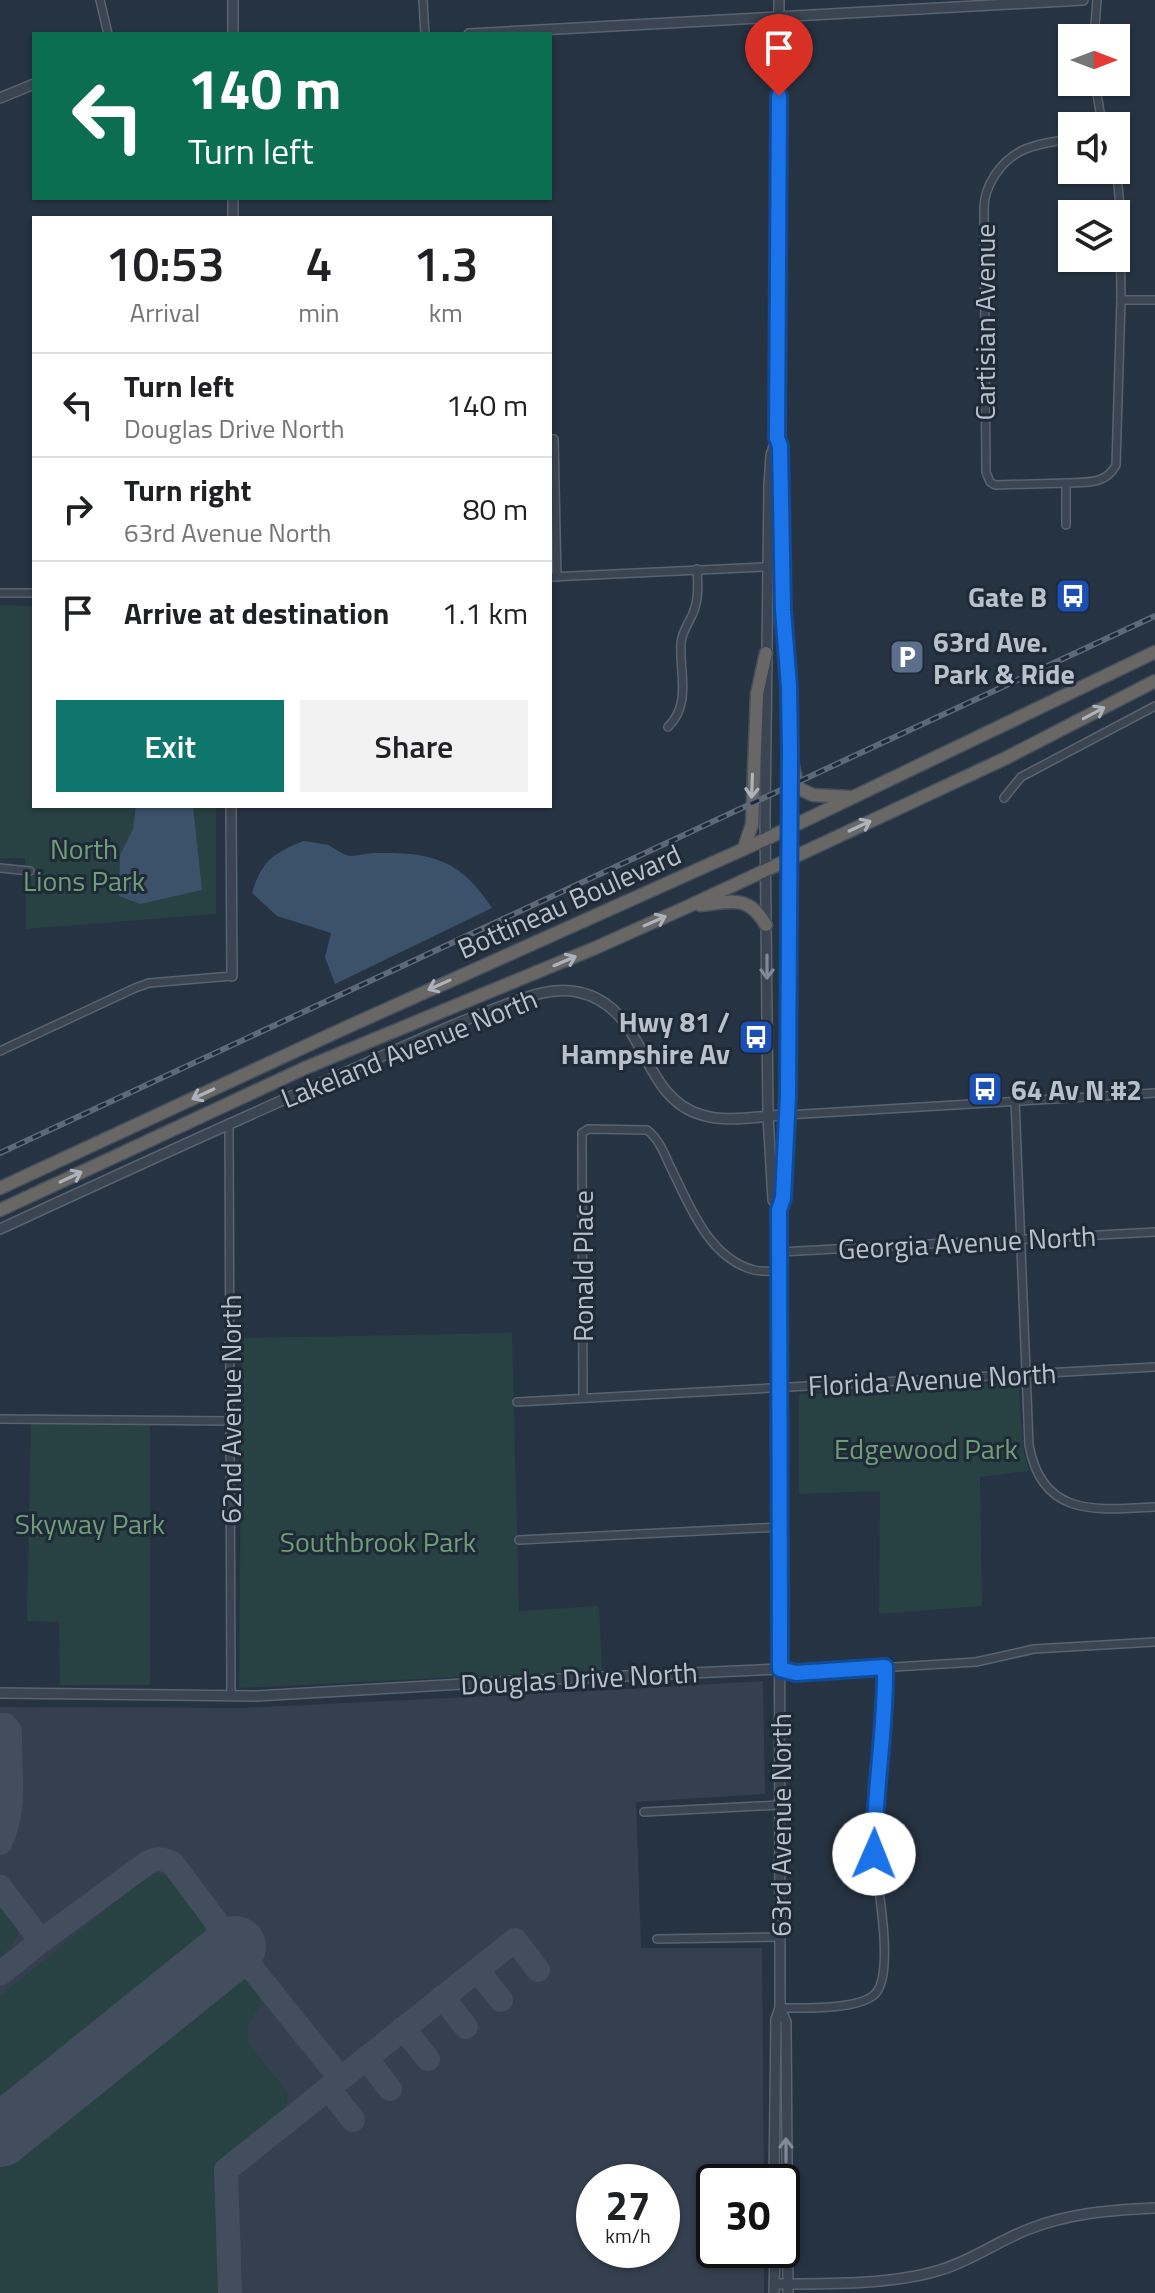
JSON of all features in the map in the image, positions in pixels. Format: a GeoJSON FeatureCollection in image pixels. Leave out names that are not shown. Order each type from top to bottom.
{"type":"FeatureCollection","features":[{"type":"Feature","properties":{"kind":"highway","name":"Bottineau Boulevard"},"geometry":{"type":"LineString","coordinates":[[0,1188],[358,1022],[766,839],[1155,652]]}},
{"type":"Feature","properties":{"kind":"highway"},"geometry":{"type":"LineString","coordinates":[[744,848],[752,824],[757,694],[766,653]]}},
{"type":"Feature","properties":{"kind":"highway","name":"Bottineau Boulevard"},"geometry":{"type":"LineString","coordinates":[[0,1210],[305,1068],[689,906],[1006,758],[1155,681]]}},
{"type":"Feature","properties":{"kind":"highway"},"geometry":{"type":"LineString","coordinates":[[790,752],[798,788],[813,795],[852,798]]}},
{"type":"Feature","properties":{"kind":"highway"},"geometry":{"type":"LineString","coordinates":[[689,906],[742,902],[758,911],[766,925]]}},
{"type":"Feature","properties":{"kind":"street"},"geometry":{"type":"LineString","coordinates":[[100,0],[108,32]]}},
{"type":"Feature","properties":{"kind":"street"},"geometry":{"type":"LineString","coordinates":[[233,0],[233,32]]}},
{"type":"Feature","properties":{"kind":"street"},"geometry":{"type":"LineString","coordinates":[[423,0],[425,32]]}},
{"type":"Feature","properties":{"kind":"street","name":"63rd Avenue North"},"geometry":{"type":"LineString","coordinates":[[779,0],[777,438],[771,455],[766,653],[768,1116],[773,1200],[779,1210]]}},
{"type":"Feature","properties":{"kind":"street"},"geometry":{"type":"LineString","coordinates":[[503,32],[1083,0]]}},
{"type":"Feature","properties":{"kind":"street"},"geometry":{"type":"LineString","coordinates":[[1094,24],[1097,0]]}},
{"type":"Feature","properties":{"kind":"street"},"geometry":{"type":"LineString","coordinates":[[0,98],[32,85]]}},
{"type":"Feature","properties":{"kind":"street","name":"Cartisian Avenue"},"geometry":{"type":"LineString","coordinates":[[1058,141],[1022,150],[1010,159],[990,182],[984,200],[986,472],[990,482],[995,485],[1066,483]]}},
{"type":"Feature","properties":{"kind":"street"},"geometry":{"type":"LineString","coordinates":[[1066,525],[1066,483],[1105,478],[1116,465],[1121,300],[1118,184]]}},
{"type":"Feature","properties":{"kind":"street"},"geometry":{"type":"LineString","coordinates":[[1121,300],[1155,300]]}},
{"type":"Feature","properties":{"kind":"street","name":"63rd Avenue North"},"geometry":{"type":"LineString","coordinates":[[774,2164],[776,2019],[780,2008],[779,1210],[783,1198],[789,1054],[790,827],[789,687],[783,610],[780,446],[777,438]]}},
{"type":"Feature","properties":{"kind":"street"},"geometry":{"type":"LineString","coordinates":[[552,439],[554,577],[783,566]]}},
{"type":"Feature","properties":{"kind":"street"},"geometry":{"type":"LineString","coordinates":[[668,727],[678,717],[684,675],[681,642],[698,595],[697,569]]}},
{"type":"Feature","properties":{"kind":"street"},"geometry":{"type":"LineString","coordinates":[[0,593],[32,593]]}},
{"type":"Feature","properties":{"kind":"street"},"geometry":{"type":"LineString","coordinates":[[1004,798],[1021,777],[1155,706]]}},
{"type":"Feature","properties":{"kind":"street"},"geometry":{"type":"LineString","coordinates":[[0,1051],[149,983],[232,976],[231,808]]}},
{"type":"Feature","properties":{"kind":"street"},"geometry":{"type":"LineString","coordinates":[[0,868],[30,871]]}},
{"type":"Feature","properties":{"kind":"street","name":"Lakeland Avenue North"},"geometry":{"type":"LineString","coordinates":[[0,1229],[445,1027],[531,996],[558,990],[595,997],[619,1014],[659,1081],[684,1107],[710,1117],[786,1115]]}},
{"type":"Feature","properties":{"kind":"street"},"geometry":{"type":"LineString","coordinates":[[786,1115],[1155,1093]]}},
{"type":"Feature","properties":{"kind":"street"},"geometry":{"type":"LineString","coordinates":[[1015,1100],[1032,1461],[1046,1487],[1057,1496],[1086,1508],[1155,1507]]}},
{"type":"Feature","properties":{"kind":"street","name":"62nd Avenue North"},"geometry":{"type":"LineString","coordinates":[[229,1123],[231,1695]]}},
{"type":"Feature","properties":{"kind":"street","name":"Ronald Place"},"geometry":{"type":"LineString","coordinates":[[583,1398],[582,1133],[588,1129],[647,1130],[659,1144],[708,1237],[743,1266],[755,1271],[779,1271]]}},
{"type":"Feature","properties":{"kind":"street","name":"Georgia Avenue North"},"geometry":{"type":"LineString","coordinates":[[779,1252],[1155,1232]]}},
{"type":"Feature","properties":{"kind":"street","name":"Florida Avenue North"},"geometry":{"type":"LineString","coordinates":[[517,1402],[1155,1367]]}},
{"type":"Feature","properties":{"kind":"street"},"geometry":{"type":"LineString","coordinates":[[0,1419],[231,1421]]}},
{"type":"Feature","properties":{"kind":"street"},"geometry":{"type":"LineString","coordinates":[[519,1540],[780,1527]]}},
{"type":"Feature","properties":{"kind":"street","name":"Douglas Drive North"},"geometry":{"type":"LineString","coordinates":[[0,1693],[256,1696],[780,1669],[796,1673],[976,1662],[1034,1649],[1155,1642]]}},
{"type":"Feature","properties":{"kind":"street"},"geometry":{"type":"LineString","coordinates":[[780,2008],[865,2001],[877,1993],[880,1986],[884,1943],[874,1854],[874,1821],[884,1722],[885,1667]]}},
{"type":"Feature","properties":{"kind":"street"},"geometry":{"type":"LineString","coordinates":[[644,1812],[780,1805]]}},
{"type":"Feature","properties":{"kind":"street"},"geometry":{"type":"LineString","coordinates":[[657,1939],[780,1937]]}},
{"type":"Feature","properties":{"kind":"street","name":"63rd Avenue North"},"geometry":{"type":"LineString","coordinates":[[780,2008],[786,2022],[788,2288]]}},
{"type":"Feature","properties":{"kind":"street"},"geometry":{"type":"LineString","coordinates":[[775,2268],[774,2288],[911,2277],[963,2262],[1009,2238],[1055,2220],[1081,2213],[1155,2208]]}},
{"type":"Feature","properties":{"kind":"shaded area"},"geometry":{"type":"Polygon","coordinates":[[[136,808],[193,808],[202,890],[140,904],[119,896],[120,855],[133,829],[136,808]]]}},
{"type":"Feature","properties":{"kind":"shaded area"},"geometry":{"type":"Polygon","coordinates":[[[303,841],[328,845],[350,856],[395,853],[429,857],[456,869],[492,908],[335,984],[325,957],[331,933],[277,916],[252,893],[265,865],[284,850],[303,841]]]}},
{"type":"Feature","properties":{"kind":"shaded area"},"geometry":{"type":"Polygon","coordinates":[[[763,1681],[765,1794],[636,1802],[641,1948],[762,1948],[764,2164],[696,2164],[696,2268],[764,2268],[764,2293],[0,2293],[0,1707],[242,1708],[763,1681]]]}},
{"type":"Feature","properties":{"kind":"green space","name":"North Lions Park"},"geometry":{"type":"Polygon","coordinates":[[[0,605],[32,606],[32,808],[216,808],[216,914],[26,929],[25,858],[0,858],[0,605]]]}},
{"type":"Feature","properties":{"kind":"green space","name":"Southbrook Park"},"geometry":{"type":"Polygon","coordinates":[[[512,1333],[519,1611],[599,1606],[602,1670],[239,1688],[242,1338],[512,1333]]]}},
{"type":"Feature","properties":{"kind":"green space","name":"Edgewood Park"},"geometry":{"type":"Polygon","coordinates":[[[1018,1382],[1024,1452],[1029,1471],[980,1477],[982,1606],[879,1614],[880,1491],[799,1494],[799,1394],[1018,1382]]]}},
{"type":"Feature","properties":{"kind":"green space","name":"Skyway Park"},"geometry":{"type":"Polygon","coordinates":[[[31,1424],[150,1424],[150,1685],[60,1685],[59,1622],[27,1621],[31,1424]]]}},
{"type":"Feature","properties":{"kind":"green space"},"geometry":{"type":"Polygon","coordinates":[[[157,1873],[174,1880],[199,1913],[208,1927],[208,1944],[0,2114],[0,1996],[135,1886],[157,1873]]]}},
{"type":"Feature","properties":{"kind":"green space"},"geometry":{"type":"Polygon","coordinates":[[[0,1902],[18,1930],[14,1942],[0,1957],[0,1902]]]}},
{"type":"Feature","properties":{"kind":"green space"},"geometry":{"type":"Polygon","coordinates":[[[245,1973],[260,1992],[260,2004],[248,2026],[248,2043],[288,2093],[286,2108],[225,2158],[219,2182],[221,2293],[0,2293],[0,2159],[229,1974],[245,1973]]]}},
{"type":"Feature","properties":{"kind":"taxiway"},"geometry":{"type":"LineString","coordinates":[[0,1725],[5,1725],[10,1731],[11,1780],[8,1819],[0,1843]]}},
{"type":"Feature","properties":{"kind":"taxiway"},"geometry":{"type":"LineString","coordinates":[[0,1974],[147,1863],[167,1861],[173,1864],[340,2078]]}},
{"type":"Feature","properties":{"kind":"taxiway"},"geometry":{"type":"LineString","coordinates":[[0,1887],[41,1941]]}},
{"type":"Feature","properties":{"kind":"taxiway"},"geometry":{"type":"LineString","coordinates":[[230,2293],[226,2170],[515,1940],[538,1970]]}},
{"type":"Feature","properties":{"kind":"taxiway"},"geometry":{"type":"LineString","coordinates":[[477,1970],[501,2000]]}},
{"type":"Feature","properties":{"kind":"taxiway"},"geometry":{"type":"LineString","coordinates":[[442,1997],[466,2027]]}},
{"type":"Feature","properties":{"kind":"taxiway"},"geometry":{"type":"LineString","coordinates":[[403,2028],[428,2059]]}},
{"type":"Feature","properties":{"kind":"taxiway"},"geometry":{"type":"LineString","coordinates":[[366,2058],[390,2089]]}},
{"type":"Feature","properties":{"kind":"taxiway"},"geometry":{"type":"LineString","coordinates":[[328,2088],[353,2120]]}},
{"type":"Feature","properties":{"kind":"runway"},"geometry":{"type":"LineString","coordinates":[[0,2136],[235,1947]]}},
{"type":"Feature","properties":{"kind":"railway"},"geometry":{"type":"LineString","coordinates":[[0,1153],[1155,616]]}},
{"type":"Feature","properties":{"kind":"place","name":"Gate B"},"geometry":{"type":"Point","coordinates":[1073,596]}},
{"type":"Feature","properties":{"kind":"place","name":"63rd Ave. Park & Ride"},"geometry":{"type":"Point","coordinates":[907,657]}},
{"type":"Feature","properties":{"kind":"place","name":"Hwy 81 / Hampshire Av"},"geometry":{"type":"Point","coordinates":[756,1037]}},
{"type":"Feature","properties":{"kind":"place","name":"64 Av N #2"},"geometry":{"type":"Point","coordinates":[985,1089]}},
{"type":"Feature","properties":{"kind":"route"},"geometry":{"type":"LineString","coordinates":[[779,96],[777,438],[780,446],[790,752],[788,1095],[783,1198],[779,1210],[780,1669],[796,1673],[885,1667],[874,1854]]}}]}
